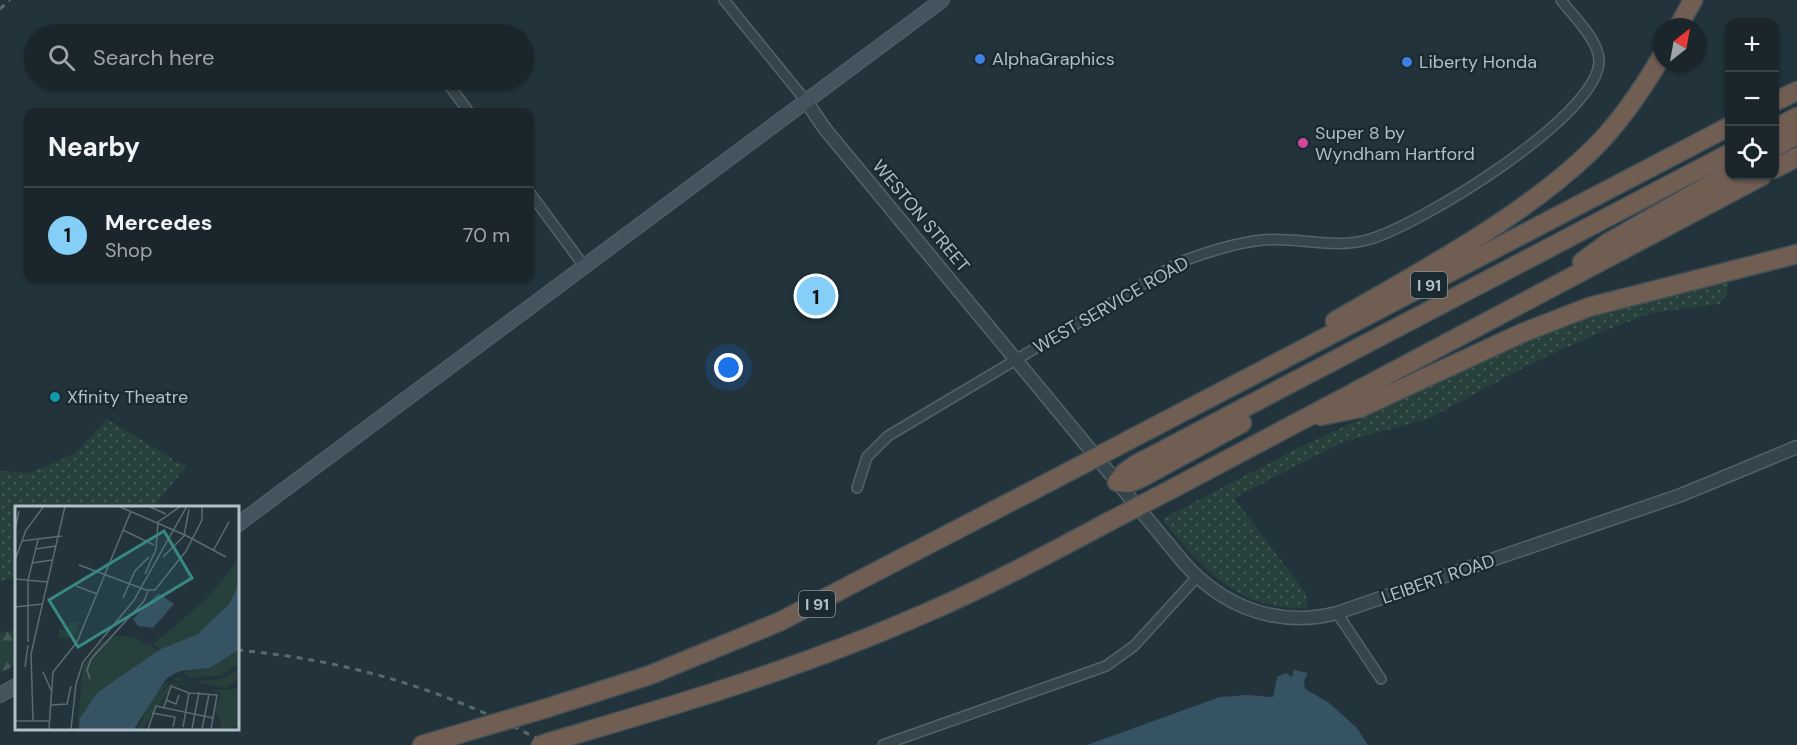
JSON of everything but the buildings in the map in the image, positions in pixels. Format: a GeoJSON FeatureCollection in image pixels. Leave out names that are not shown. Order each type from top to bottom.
{"type":"FeatureCollection","features":[{"type":"Feature","properties":{"kind":"highway"},"geometry":{"type":"LineString","coordinates":[[1683,18],[1692,0]]}},
{"type":"Feature","properties":{"kind":"highway"},"geometry":{"type":"LineString","coordinates":[[1282,361],[1311,335],[1432,264],[1553,184],[1590,152],[1612,128],[1653,69]]}},
{"type":"Feature","properties":{"kind":"highway"},"geometry":{"type":"LineString","coordinates":[[1779,100],[1797,91]]}},
{"type":"Feature","properties":{"kind":"highway"},"geometry":{"type":"LineString","coordinates":[[1779,126],[1797,117]]}},
{"type":"Feature","properties":{"kind":"highway","name":"I 91"},"geometry":{"type":"LineString","coordinates":[[422,745],[650,675],[779,622],[1725,129]]}},
{"type":"Feature","properties":{"kind":"highway"},"geometry":{"type":"LineString","coordinates":[[1779,138],[1797,129]]}},
{"type":"Feature","properties":{"kind":"highway"},"geometry":{"type":"LineString","coordinates":[[1779,145],[1797,135]]}},
{"type":"Feature","properties":{"kind":"highway"},"geometry":{"type":"LineString","coordinates":[[1117,482],[1135,465],[1725,156]]}},
{"type":"Feature","properties":{"kind":"highway"},"geometry":{"type":"LineString","coordinates":[[1779,166],[1797,156]]}},
{"type":"Feature","properties":{"kind":"highway"},"geometry":{"type":"LineString","coordinates":[[1117,482],[1129,483],[1141,478],[1725,168]]}},
{"type":"Feature","properties":{"kind":"highway"},"geometry":{"type":"LineString","coordinates":[[1559,284],[1609,242],[1725,176]]}},
{"type":"Feature","properties":{"kind":"highway"},"geometry":{"type":"LineString","coordinates":[[540,745],[734,687],[867,638],[971,593],[1754,180]]}},
{"type":"Feature","properties":{"kind":"highway"},"geometry":{"type":"LineString","coordinates":[[1307,417],[1360,408],[1513,337],[1589,307],[1638,292],[1797,254]]}},
{"type":"Feature","properties":{"kind":"main road"},"geometry":{"type":"LineString","coordinates":[[238,524],[942,0]]}},
{"type":"Feature","properties":{"kind":"main road"},"geometry":{"type":"LineString","coordinates":[[0,695],[15,687]]}},
{"type":"Feature","properties":{"kind":"street"},"geometry":{"type":"LineString","coordinates":[[724,0],[806,101]]}},
{"type":"Feature","properties":{"kind":"street","name":"WEST SERVICE ROAD"},"geometry":{"type":"LineString","coordinates":[[857,488],[867,457],[888,436],[1180,262],[1228,245],[1265,240],[1339,244],[1368,240],[1413,221],[1475,183],[1543,136],[1572,107],[1598,70],[1599,58],[1595,46],[1561,0]]}},
{"type":"Feature","properties":{"kind":"street"},"geometry":{"type":"LineString","coordinates":[[452,90],[466,108]]}},
{"type":"Feature","properties":{"kind":"street","name":"WESTON STREET"},"geometry":{"type":"LineString","coordinates":[[806,101],[825,129],[1117,482]]}},
{"type":"Feature","properties":{"kind":"street"},"geometry":{"type":"LineString","coordinates":[[534,199],[584,266]]}},
{"type":"Feature","properties":{"kind":"street","name":"LEIBERT ROAD"},"geometry":{"type":"LineString","coordinates":[[1117,482],[1197,578],[1222,597],[1258,612],[1296,618],[1337,613],[1673,498],[1797,447]]}},
{"type":"Feature","properties":{"kind":"street"},"geometry":{"type":"LineString","coordinates":[[883,745],[1106,666],[1134,645],[1197,578]]}},
{"type":"Feature","properties":{"kind":"street"},"geometry":{"type":"LineString","coordinates":[[1337,613],[1381,679]]}},
{"type":"Feature","properties":{"kind":"green space"},"geometry":{"type":"Polygon","coordinates":[[[1729,278],[1727,294],[1719,304],[1651,313],[1606,330],[1530,364],[1428,419],[1343,442],[1234,498],[1305,592],[1308,608],[1262,603],[1242,594],[1207,569],[1162,519],[1294,450],[1531,339],[1624,305],[1729,278]]]}},
{"type":"Feature","properties":{"kind":"green space"},"geometry":{"type":"Polygon","coordinates":[[[107,419],[172,458],[172,461],[187,465],[155,506],[15,506],[15,578],[0,581],[0,471],[29,473],[74,454],[107,419]]]}},
{"type":"Feature","properties":{"kind":"green space"},"geometry":{"type":"Polygon","coordinates":[[[15,630],[15,665],[0,674],[0,633],[15,630]]]}},
{"type":"Feature","properties":{"kind":"water"},"geometry":{"type":"Polygon","coordinates":[[[1294,670],[1308,673],[1304,681],[1305,689],[1328,702],[1357,728],[1368,745],[1087,745],[1220,697],[1247,695],[1273,697],[1277,677],[1286,673],[1292,677],[1294,670]]]}},
{"type":"Feature","properties":{"kind":"railway"},"geometry":{"type":"LineString","coordinates":[[0,9],[10,0]]}},
{"type":"Feature","properties":{"kind":"railway"},"geometry":{"type":"LineString","coordinates":[[238,650],[319,661],[398,681],[475,709],[549,745]]}},
{"type":"Feature","properties":{"kind":"place","name":"AlphaGraphics"},"geometry":{"type":"Point","coordinates":[980,59]}},
{"type":"Feature","properties":{"kind":"place","name":"Liberty Honda"},"geometry":{"type":"Point","coordinates":[1407,62]}},
{"type":"Feature","properties":{"kind":"place","name":"Super 8 by Wyndham Hartford"},"geometry":{"type":"Point","coordinates":[1303,143]}},
{"type":"Feature","properties":{"kind":"place","name":"Mercedes"},"geometry":{"type":"Point","coordinates":[816,296]}},
{"type":"Feature","properties":{"kind":"place","name":"Xfinity Theatre"},"geometry":{"type":"Point","coordinates":[55,397]}}]}
